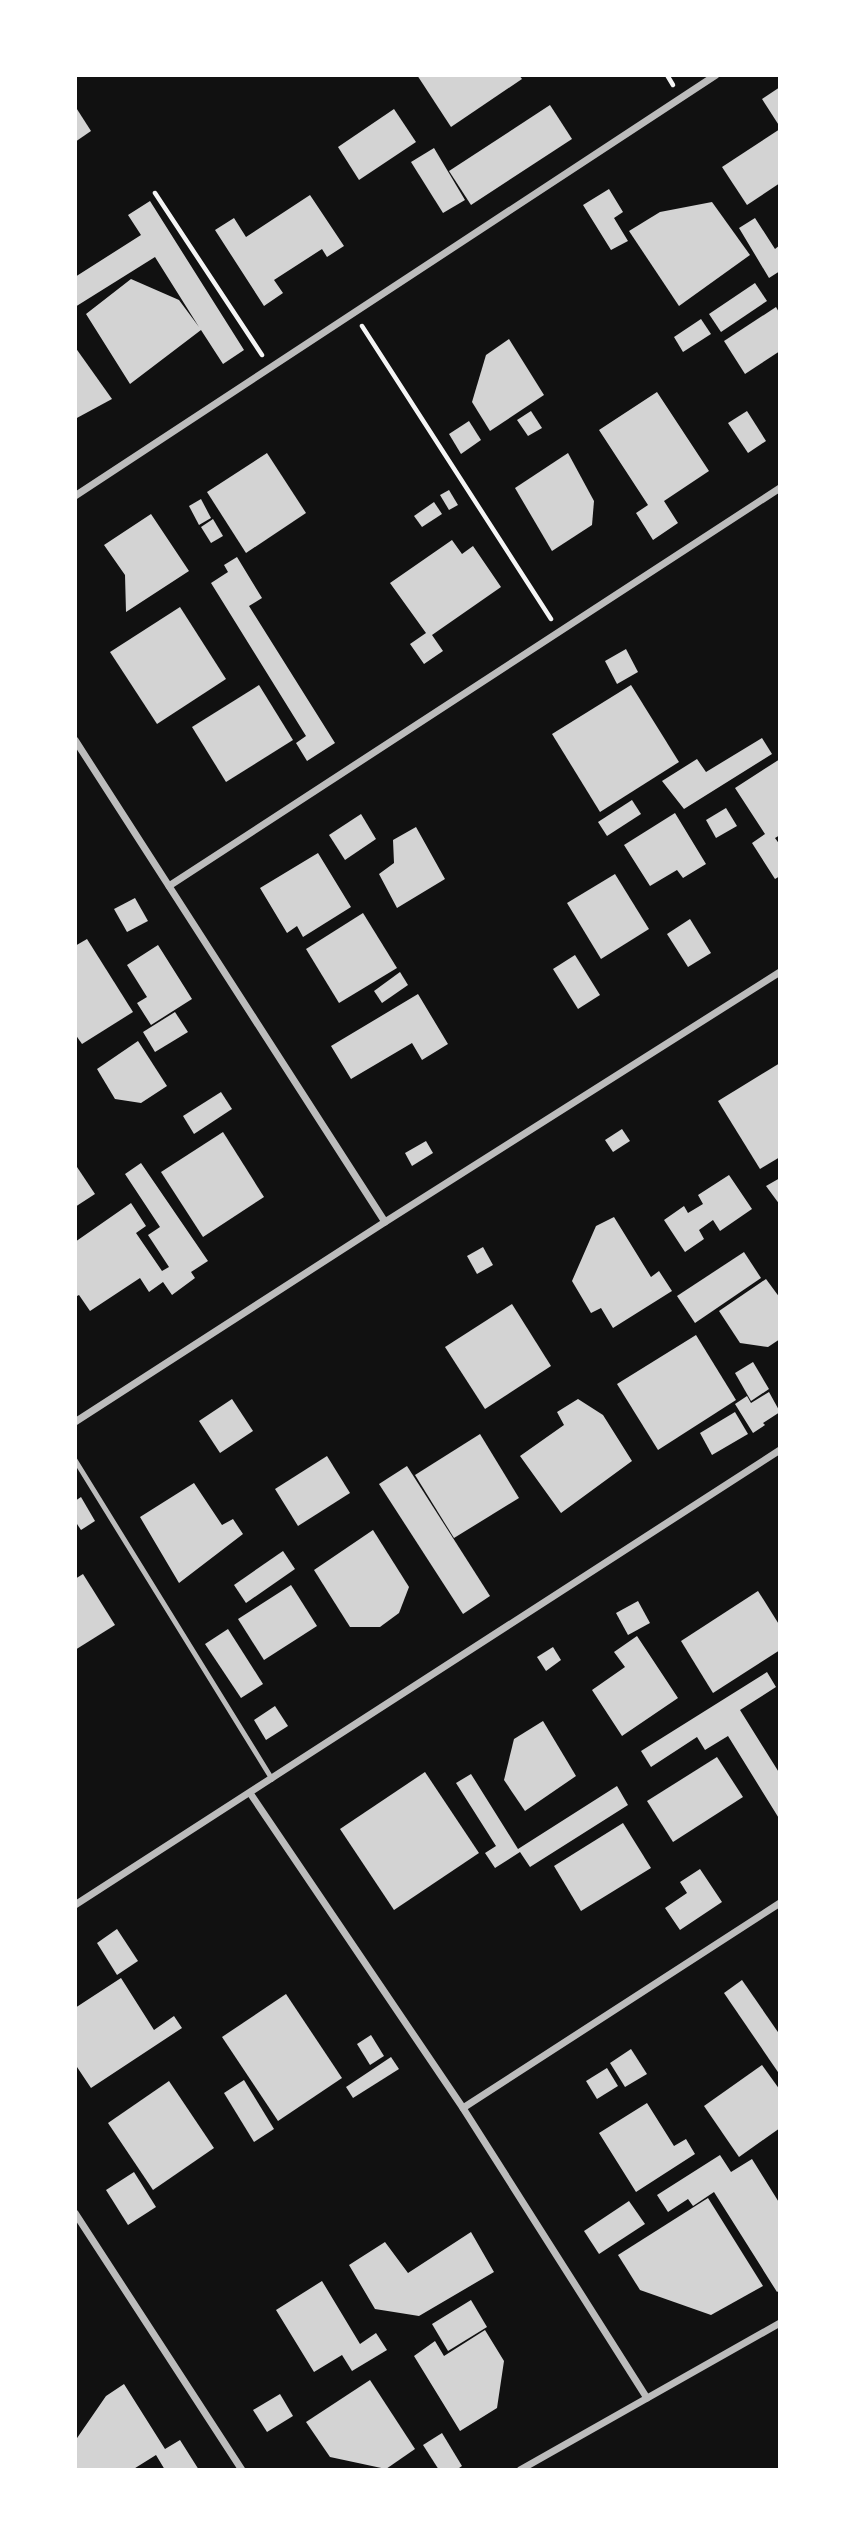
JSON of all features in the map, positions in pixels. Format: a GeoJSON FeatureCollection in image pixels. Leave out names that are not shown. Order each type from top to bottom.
{"type":"FeatureCollection","features":[{"type":"Feature","properties":{"kind":"street"},"geometry":{"type":"LineString","coordinates":[[75,496],[716,75]]}},
{"type":"Feature","properties":{"kind":"street"},"geometry":{"type":"LineString","coordinates":[[169,886],[780,488]]}},
{"type":"Feature","properties":{"kind":"street"},"geometry":{"type":"LineString","coordinates":[[75,740],[385,1222]]}},
{"type":"Feature","properties":{"kind":"street"},"geometry":{"type":"LineString","coordinates":[[75,1422],[780,972]]}},
{"type":"Feature","properties":{"kind":"street"},"geometry":{"type":"LineString","coordinates":[[75,1905],[780,1450]]}},
{"type":"Feature","properties":{"kind":"street"},"geometry":{"type":"LineString","coordinates":[[250,1793],[463,2108],[647,2398]]}},
{"type":"Feature","properties":{"kind":"street"},"geometry":{"type":"LineString","coordinates":[[463,2108],[780,1903]]}},
{"type":"Feature","properties":{"kind":"street"},"geometry":{"type":"LineString","coordinates":[[75,2213],[242,2470]]}},
{"type":"Feature","properties":{"kind":"street"},"geometry":{"type":"LineString","coordinates":[[520,2470],[780,2323]]}},
{"type":"Feature","properties":{"kind":"lane"},"geometry":{"type":"LineString","coordinates":[[75,1460],[272,1779]]}},
{"type":"Feature","properties":{"kind":"path"},"geometry":{"type":"LineString","coordinates":[[155,193],[270,368]]}},
{"type":"Feature","properties":{"kind":"path"},"geometry":{"type":"LineString","coordinates":[[354,313],[559,632]]}},
{"type":"Feature","properties":{"kind":"building"},"geometry":{"type":"Polygon","coordinates":[[[417,75],[519,75],[522,79],[451,127],[417,75]]]}},
{"type":"Feature","properties":{"kind":"building"},"geometry":{"type":"Polygon","coordinates":[[[780,87],[780,127],[762,99],[780,87]]]}},
{"type":"Feature","properties":{"kind":"building"},"geometry":{"type":"Polygon","coordinates":[[[550,105],[572,139],[471,205],[449,171],[550,105]]]}},
{"type":"Feature","properties":{"kind":"building"},"geometry":{"type":"Polygon","coordinates":[[[75,106],[91,131],[75,142],[75,106]]]}},
{"type":"Feature","properties":{"kind":"building"},"geometry":{"type":"Polygon","coordinates":[[[394,109],[416,142],[359,180],[338,147],[394,109]]]}},
{"type":"Feature","properties":{"kind":"building"},"geometry":{"type":"Polygon","coordinates":[[[780,129],[780,183],[747,205],[722,167],[780,129]]]}},
{"type":"Feature","properties":{"kind":"building"},"geometry":{"type":"Polygon","coordinates":[[[434,148],[465,200],[443,213],[411,162],[434,148]]]}},
{"type":"Feature","properties":{"kind":"building"},"geometry":{"type":"Polygon","coordinates":[[[609,189],[623,212],[614,218],[628,241],[611,250],[583,205],[609,189]]]}},
{"type":"Feature","properties":{"kind":"building"},"geometry":{"type":"Polygon","coordinates":[[[310,195],[344,246],[327,257],[322,249],[274,280],[283,293],[264,306],[215,230],[234,218],[246,237],[310,195]]]}},
{"type":"Feature","properties":{"kind":"building"},"geometry":{"type":"Polygon","coordinates":[[[150,201],[244,350],[223,364],[201,330],[130,384],[86,314],[131,279],[179,300],[199,327],[155,257],[75,307],[75,277],[141,235],[128,215],[150,201]]]}},
{"type":"Feature","properties":{"kind":"building"},"geometry":{"type":"Polygon","coordinates":[[[712,202],[750,255],[679,306],[629,231],[660,212],[712,202]]]}},
{"type":"Feature","properties":{"kind":"building"},"geometry":{"type":"Polygon","coordinates":[[[755,218],[775,249],[780,245],[780,271],[769,278],[739,228],[755,218]]]}},
{"type":"Feature","properties":{"kind":"building"},"geometry":{"type":"Polygon","coordinates":[[[755,283],[767,301],[721,332],[709,314],[755,283]]]}},
{"type":"Feature","properties":{"kind":"building"},"geometry":{"type":"Polygon","coordinates":[[[776,307],[780,314],[780,351],[745,374],[724,341],[776,307]]]}},
{"type":"Feature","properties":{"kind":"building"},"geometry":{"type":"Polygon","coordinates":[[[701,319],[711,334],[683,352],[674,337],[701,319]]]}},
{"type":"Feature","properties":{"kind":"building"},"geometry":{"type":"Polygon","coordinates":[[[509,339],[544,395],[490,431],[472,402],[486,355],[509,339]]]}},
{"type":"Feature","properties":{"kind":"building"},"geometry":{"type":"Polygon","coordinates":[[[75,347],[112,399],[75,419],[75,347]]]}},
{"type":"Feature","properties":{"kind":"building"},"geometry":{"type":"Polygon","coordinates":[[[657,392],[709,471],[664,501],[678,523],[653,540],[636,513],[648,505],[599,430],[657,392]]]}},
{"type":"Feature","properties":{"kind":"building"},"geometry":{"type":"Polygon","coordinates":[[[531,411],[542,428],[528,436],[517,420],[531,411]]]}},
{"type":"Feature","properties":{"kind":"building"},"geometry":{"type":"Polygon","coordinates":[[[747,411],[766,441],[748,453],[728,423],[747,411]]]}},
{"type":"Feature","properties":{"kind":"building"},"geometry":{"type":"Polygon","coordinates":[[[469,421],[481,440],[461,454],[449,434],[469,421]]]}},
{"type":"Feature","properties":{"kind":"building"},"geometry":{"type":"Polygon","coordinates":[[[267,453],[306,513],[246,553],[207,492],[267,453]]]}},
{"type":"Feature","properties":{"kind":"building"},"geometry":{"type":"Polygon","coordinates":[[[568,453],[594,501],[592,525],[552,551],[515,488],[568,453]]]}},
{"type":"Feature","properties":{"kind":"building"},"geometry":{"type":"Polygon","coordinates":[[[449,490],[458,505],[449,510],[440,495],[449,490]]]}},
{"type":"Feature","properties":{"kind":"building"},"geometry":{"type":"Polygon","coordinates":[[[201,499],[211,518],[199,525],[189,506],[201,499]]]}},
{"type":"Feature","properties":{"kind":"building"},"geometry":{"type":"Polygon","coordinates":[[[434,502],[442,514],[422,527],[414,516],[434,502]]]}},
{"type":"Feature","properties":{"kind":"building"},"geometry":{"type":"Polygon","coordinates":[[[151,514],[189,571],[126,612],[125,575],[104,545],[151,514]]]}},
{"type":"Feature","properties":{"kind":"building"},"geometry":{"type":"Polygon","coordinates":[[[213,519],[223,536],[211,543],[201,527],[213,519]]]}},
{"type":"Feature","properties":{"kind":"building"},"geometry":{"type":"Polygon","coordinates":[[[452,540],[462,554],[473,546],[501,587],[432,635],[443,651],[424,664],[410,644],[426,633],[390,583],[452,540]]]}},
{"type":"Feature","properties":{"kind":"building"},"geometry":{"type":"Polygon","coordinates":[[[237,557],[262,598],[249,606],[335,743],[307,761],[296,743],[306,736],[211,583],[228,572],[224,565],[237,557]]]}},
{"type":"Feature","properties":{"kind":"building"},"geometry":{"type":"Polygon","coordinates":[[[180,607],[226,679],[157,724],[110,652],[180,607]]]}},
{"type":"Feature","properties":{"kind":"building"},"geometry":{"type":"Polygon","coordinates":[[[626,649],[638,672],[617,684],[605,661],[626,649]]]}},
{"type":"Feature","properties":{"kind":"building"},"geometry":{"type":"Polygon","coordinates":[[[259,685],[293,740],[226,782],[192,727],[259,685]]]}},
{"type":"Feature","properties":{"kind":"building"},"geometry":{"type":"Polygon","coordinates":[[[631,685],[679,762],[600,812],[552,734],[631,685]]]}},
{"type":"Feature","properties":{"kind":"building"},"geometry":{"type":"Polygon","coordinates":[[[762,738],[772,754],[684,809],[662,781],[697,759],[706,772],[762,738]]]}},
{"type":"Feature","properties":{"kind":"building"},"geometry":{"type":"Polygon","coordinates":[[[780,759],[780,835],[775,838],[780,845],[780,876],[775,879],[752,843],[765,834],[735,788],[780,759]]]}},
{"type":"Feature","properties":{"kind":"building"},"geometry":{"type":"Polygon","coordinates":[[[632,800],[641,814],[607,836],[598,822],[632,800]]]}},
{"type":"Feature","properties":{"kind":"building"},"geometry":{"type":"Polygon","coordinates":[[[726,808],[737,826],[716,838],[706,820],[726,808]]]}},
{"type":"Feature","properties":{"kind":"building"},"geometry":{"type":"Polygon","coordinates":[[[675,813],[706,864],[683,878],[677,870],[650,886],[624,845],[675,813]]]}},
{"type":"Feature","properties":{"kind":"building"},"geometry":{"type":"Polygon","coordinates":[[[361,814],[376,839],[345,860],[329,835],[361,814]]]}},
{"type":"Feature","properties":{"kind":"building"},"geometry":{"type":"Polygon","coordinates":[[[416,827],[445,879],[397,908],[379,874],[394,863],[393,840],[416,827]]]}},
{"type":"Feature","properties":{"kind":"building"},"geometry":{"type":"Polygon","coordinates":[[[318,853],[351,907],[303,937],[297,926],[287,933],[260,888],[318,853]]]}},
{"type":"Feature","properties":{"kind":"building"},"geometry":{"type":"Polygon","coordinates":[[[615,874],[649,929],[601,959],[567,903],[615,874]]]}},
{"type":"Feature","properties":{"kind":"building"},"geometry":{"type":"Polygon","coordinates":[[[135,898],[148,921],[127,932],[114,909],[135,898]]]}},
{"type":"Feature","properties":{"kind":"building"},"geometry":{"type":"Polygon","coordinates":[[[363,913],[397,968],[339,1003],[306,949],[363,913]]]}},
{"type":"Feature","properties":{"kind":"building"},"geometry":{"type":"Polygon","coordinates":[[[690,919],[711,953],[688,967],[667,934],[690,919]]]}},
{"type":"Feature","properties":{"kind":"building"},"geometry":{"type":"Polygon","coordinates":[[[87,939],[133,1012],[82,1044],[75,1034],[75,946],[87,939]]]}},
{"type":"Feature","properties":{"kind":"building"},"geometry":{"type":"Polygon","coordinates":[[[158,945],[192,999],[151,1025],[137,1003],[147,997],[127,965],[158,945]]]}},
{"type":"Feature","properties":{"kind":"building"},"geometry":{"type":"Polygon","coordinates":[[[575,955],[600,995],[578,1009],[553,969],[575,955]]]}},
{"type":"Feature","properties":{"kind":"building"},"geometry":{"type":"Polygon","coordinates":[[[400,972],[408,985],[382,1003],[374,991],[400,972]]]}},
{"type":"Feature","properties":{"kind":"building"},"geometry":{"type":"Polygon","coordinates":[[[418,994],[448,1044],[422,1060],[412,1043],[351,1079],[331,1046],[418,994]]]}},
{"type":"Feature","properties":{"kind":"building"},"geometry":{"type":"Polygon","coordinates":[[[175,1012],[188,1032],[155,1052],[143,1032],[175,1012]]]}},
{"type":"Feature","properties":{"kind":"building"},"geometry":{"type":"Polygon","coordinates":[[[138,1041],[167,1086],[141,1103],[115,1099],[97,1069],[138,1041]]]}},
{"type":"Feature","properties":{"kind":"building"},"geometry":{"type":"Polygon","coordinates":[[[780,1063],[780,1157],[760,1169],[718,1101],[780,1063]]]}},
{"type":"Feature","properties":{"kind":"building"},"geometry":{"type":"Polygon","coordinates":[[[221,1092],[232,1109],[194,1134],[183,1116],[221,1092]]]}},
{"type":"Feature","properties":{"kind":"building"},"geometry":{"type":"Polygon","coordinates":[[[622,1129],[630,1141],[613,1152],[605,1140],[622,1129]]]}},
{"type":"Feature","properties":{"kind":"building"},"geometry":{"type":"Polygon","coordinates":[[[223,1132],[264,1197],[203,1237],[161,1172],[223,1132]]]}},
{"type":"Feature","properties":{"kind":"building"},"geometry":{"type":"Polygon","coordinates":[[[426,1141],[433,1153],[412,1166],[405,1153],[426,1141]]]}},
{"type":"Feature","properties":{"kind":"building"},"geometry":{"type":"Polygon","coordinates":[[[141,1163],[208,1261],[191,1272],[195,1278],[172,1295],[163,1282],[149,1292],[140,1278],[90,1311],[79,1295],[75,1297],[75,1242],[131,1203],[146,1226],[136,1233],[162,1271],[169,1267],[148,1235],[160,1227],[125,1174],[141,1163]]]}},
{"type":"Feature","properties":{"kind":"building"},"geometry":{"type":"Polygon","coordinates":[[[75,1164],[95,1194],[75,1207],[75,1164]]]}},
{"type":"Feature","properties":{"kind":"building"},"geometry":{"type":"Polygon","coordinates":[[[729,1175],[752,1209],[720,1231],[713,1220],[699,1230],[704,1239],[685,1252],[664,1220],[684,1206],[688,1213],[703,1204],[698,1195],[729,1175]]]}},
{"type":"Feature","properties":{"kind":"building"},"geometry":{"type":"Polygon","coordinates":[[[780,1178],[780,1205],[766,1186],[780,1178]]]}},
{"type":"Feature","properties":{"kind":"building"},"geometry":{"type":"Polygon","coordinates":[[[614,1217],[651,1277],[659,1271],[672,1291],[613,1328],[601,1308],[591,1313],[572,1281],[596,1226],[614,1217]]]}},
{"type":"Feature","properties":{"kind":"building"},"geometry":{"type":"Polygon","coordinates":[[[483,1247],[493,1265],[477,1274],[467,1256],[483,1247]]]}},
{"type":"Feature","properties":{"kind":"building"},"geometry":{"type":"Polygon","coordinates":[[[744,1252],[761,1278],[695,1323],[677,1296],[744,1252]]]}},
{"type":"Feature","properties":{"kind":"building"},"geometry":{"type":"Polygon","coordinates":[[[766,1279],[780,1298],[780,1339],[768,1347],[740,1343],[719,1311],[766,1279]]]}},
{"type":"Feature","properties":{"kind":"building"},"geometry":{"type":"Polygon","coordinates":[[[512,1304],[551,1366],[485,1409],[445,1347],[512,1304]]]}},
{"type":"Feature","properties":{"kind":"building"},"geometry":{"type":"Polygon","coordinates":[[[696,1335],[736,1400],[658,1450],[617,1384],[696,1335]]]}},
{"type":"Feature","properties":{"kind":"building"},"geometry":{"type":"Polygon","coordinates":[[[753,1362],[769,1389],[751,1401],[735,1373],[753,1362]]]}},
{"type":"Feature","properties":{"kind":"building"},"geometry":{"type":"Polygon","coordinates":[[[769,1392],[780,1412],[753,1433],[735,1404],[747,1396],[751,1403],[769,1392]]]}},
{"type":"Feature","properties":{"kind":"building"},"geometry":{"type":"Polygon","coordinates":[[[232,1399],[253,1431],[220,1453],[199,1421],[232,1399]]]}},
{"type":"Feature","properties":{"kind":"building"},"geometry":{"type":"Polygon","coordinates":[[[578,1399],[603,1415],[632,1461],[561,1513],[520,1456],[564,1425],[557,1412],[578,1399]]]}},
{"type":"Feature","properties":{"kind":"building"},"geometry":{"type":"Polygon","coordinates":[[[735,1412],[748,1434],[712,1455],[700,1433],[735,1412]]]}},
{"type":"Feature","properties":{"kind":"building"},"geometry":{"type":"Polygon","coordinates":[[[480,1434],[519,1498],[454,1538],[415,1475],[480,1434]]]}},
{"type":"Feature","properties":{"kind":"building"},"geometry":{"type":"Polygon","coordinates":[[[327,1456],[350,1493],[298,1526],[275,1489],[327,1456]]]}},
{"type":"Feature","properties":{"kind":"building"},"geometry":{"type":"Polygon","coordinates":[[[407,1466],[490,1596],[463,1614],[379,1484],[407,1466]]]}},
{"type":"Feature","properties":{"kind":"building"},"geometry":{"type":"Polygon","coordinates":[[[194,1483],[222,1525],[233,1519],[243,1534],[179,1583],[140,1517],[194,1483]]]}},
{"type":"Feature","properties":{"kind":"building"},"geometry":{"type":"Polygon","coordinates":[[[81,1497],[95,1521],[81,1530],[75,1521],[75,1501],[81,1497]]]}},
{"type":"Feature","properties":{"kind":"building"},"geometry":{"type":"Polygon","coordinates":[[[373,1530],[409,1587],[399,1613],[380,1627],[350,1627],[314,1570],[373,1530]]]}},
{"type":"Feature","properties":{"kind":"building"},"geometry":{"type":"Polygon","coordinates":[[[283,1551],[295,1569],[246,1603],[234,1585],[283,1551]]]}},
{"type":"Feature","properties":{"kind":"building"},"geometry":{"type":"Polygon","coordinates":[[[83,1574],[115,1625],[75,1650],[75,1579],[83,1574]]]}},
{"type":"Feature","properties":{"kind":"building"},"geometry":{"type":"Polygon","coordinates":[[[291,1585],[317,1626],[264,1660],[238,1619],[291,1585]]]}},
{"type":"Feature","properties":{"kind":"building"},"geometry":{"type":"Polygon","coordinates":[[[758,1591],[780,1626],[780,1650],[713,1693],[681,1641],[758,1591]]]}},
{"type":"Feature","properties":{"kind":"building"},"geometry":{"type":"Polygon","coordinates":[[[638,1601],[650,1623],[628,1635],[616,1613],[638,1601]]]}},
{"type":"Feature","properties":{"kind":"building"},"geometry":{"type":"Polygon","coordinates":[[[228,1629],[263,1684],[241,1698],[205,1644],[228,1629]]]}},
{"type":"Feature","properties":{"kind":"building"},"geometry":{"type":"Polygon","coordinates":[[[637,1636],[678,1698],[622,1736],[592,1690],[625,1667],[614,1652],[637,1636]]]}},
{"type":"Feature","properties":{"kind":"building"},"geometry":{"type":"Polygon","coordinates":[[[553,1647],[561,1660],[546,1671],[537,1657],[553,1647]]]}},
{"type":"Feature","properties":{"kind":"building"},"geometry":{"type":"Polygon","coordinates":[[[767,1672],[776,1687],[740,1710],[780,1774],[780,1820],[728,1736],[705,1750],[697,1737],[651,1767],[641,1751],[767,1672]]]}},
{"type":"Feature","properties":{"kind":"building"},"geometry":{"type":"Polygon","coordinates":[[[275,1706],[288,1726],[266,1740],[254,1720],[275,1706]]]}},
{"type":"Feature","properties":{"kind":"building"},"geometry":{"type":"Polygon","coordinates":[[[543,1721],[576,1776],[525,1811],[504,1780],[514,1739],[543,1721]]]}},
{"type":"Feature","properties":{"kind":"building"},"geometry":{"type":"Polygon","coordinates":[[[717,1757],[743,1797],[673,1842],[647,1801],[717,1757]]]}},
{"type":"Feature","properties":{"kind":"building"},"geometry":{"type":"Polygon","coordinates":[[[425,1772],[479,1853],[394,1910],[340,1829],[425,1772]]]}},
{"type":"Feature","properties":{"kind":"building"},"geometry":{"type":"Polygon","coordinates":[[[471,1774],[518,1849],[617,1786],[628,1805],[530,1867],[520,1852],[495,1868],[485,1853],[496,1846],[456,1783],[471,1774]]]}},
{"type":"Feature","properties":{"kind":"building"},"geometry":{"type":"Polygon","coordinates":[[[623,1823],[651,1868],[581,1911],[554,1866],[623,1823]]]}},
{"type":"Feature","properties":{"kind":"building"},"geometry":{"type":"Polygon","coordinates":[[[700,1869],[722,1902],[680,1930],[665,1908],[687,1893],[680,1882],[700,1869]]]}},
{"type":"Feature","properties":{"kind":"building"},"geometry":{"type":"Polygon","coordinates":[[[117,1929],[138,1961],[117,1975],[97,1943],[117,1929]]]}},
{"type":"Feature","properties":{"kind":"building"},"geometry":{"type":"Polygon","coordinates":[[[121,1978],[154,2030],[174,2016],[182,2028],[91,2088],[75,2064],[75,2008],[121,1978]]]}},
{"type":"Feature","properties":{"kind":"building"},"geometry":{"type":"Polygon","coordinates":[[[742,1980],[780,2035],[780,2075],[724,1993],[742,1980]]]}},
{"type":"Feature","properties":{"kind":"building"},"geometry":{"type":"Polygon","coordinates":[[[286,1994],[342,2078],[278,2121],[222,2037],[286,1994]]]}},
{"type":"Feature","properties":{"kind":"building"},"geometry":{"type":"Polygon","coordinates":[[[371,2035],[384,2056],[370,2065],[357,2044],[371,2035]]]}},
{"type":"Feature","properties":{"kind":"building"},"geometry":{"type":"Polygon","coordinates":[[[631,2049],[647,2074],[625,2087],[610,2063],[631,2049]]]}},
{"type":"Feature","properties":{"kind":"building"},"geometry":{"type":"Polygon","coordinates":[[[391,2057],[399,2069],[353,2098],[346,2087],[391,2057]]]}},
{"type":"Feature","properties":{"kind":"building"},"geometry":{"type":"Polygon","coordinates":[[[762,2065],[780,2090],[780,2128],[739,2157],[704,2106],[762,2065]]]}},
{"type":"Feature","properties":{"kind":"building"},"geometry":{"type":"Polygon","coordinates":[[[607,2068],[618,2086],[597,2099],[586,2081],[607,2068]]]}},
{"type":"Feature","properties":{"kind":"building"},"geometry":{"type":"Polygon","coordinates":[[[244,2080],[274,2129],[254,2142],[224,2093],[244,2080]]]}},
{"type":"Feature","properties":{"kind":"building"},"geometry":{"type":"Polygon","coordinates":[[[169,2081],[214,2148],[153,2190],[108,2123],[169,2081]]]}},
{"type":"Feature","properties":{"kind":"building"},"geometry":{"type":"Polygon","coordinates":[[[647,2103],[674,2146],[686,2139],[695,2154],[636,2192],[599,2133],[647,2103]]]}},
{"type":"Feature","properties":{"kind":"building"},"geometry":{"type":"Polygon","coordinates":[[[720,2155],[731,2172],[752,2159],[780,2204],[780,2290],[777,2292],[714,2192],[693,2206],[688,2199],[668,2212],[657,2195],[720,2155]]]}},
{"type":"Feature","properties":{"kind":"building"},"geometry":{"type":"Polygon","coordinates":[[[134,2172],[156,2207],[128,2225],[106,2190],[134,2172]]]}},
{"type":"Feature","properties":{"kind":"building"},"geometry":{"type":"Polygon","coordinates":[[[708,2198],[763,2286],[711,2315],[640,2290],[618,2255],[708,2198]]]}},
{"type":"Feature","properties":{"kind":"building"},"geometry":{"type":"Polygon","coordinates":[[[629,2201],[645,2224],[599,2254],[584,2231],[629,2201]]]}},
{"type":"Feature","properties":{"kind":"building"},"geometry":{"type":"Polygon","coordinates":[[[471,2232],[494,2272],[419,2316],[375,2309],[349,2265],[385,2242],[408,2273],[471,2232]]]}},
{"type":"Feature","properties":{"kind":"building"},"geometry":{"type":"Polygon","coordinates":[[[322,2281],[360,2344],[376,2333],[387,2350],[352,2371],[342,2355],[314,2372],[276,2310],[322,2281]]]}},
{"type":"Feature","properties":{"kind":"building"},"geometry":{"type":"Polygon","coordinates":[[[471,2300],[487,2327],[448,2351],[432,2324],[471,2300]]]}},
{"type":"Feature","properties":{"kind":"building"},"geometry":{"type":"Polygon","coordinates":[[[485,2330],[504,2361],[497,2408],[460,2431],[414,2356],[435,2341],[444,2356],[485,2330]]]}},
{"type":"Feature","properties":{"kind":"building"},"geometry":{"type":"Polygon","coordinates":[[[370,2380],[415,2449],[386,2469],[330,2457],[306,2422],[370,2380]]]}},
{"type":"Feature","properties":{"kind":"building"},"geometry":{"type":"Polygon","coordinates":[[[124,2384],[165,2449],[180,2440],[199,2470],[165,2470],[156,2455],[132,2470],[75,2470],[75,2441],[106,2396],[124,2384]]]}},
{"type":"Feature","properties":{"kind":"building"},"geometry":{"type":"Polygon","coordinates":[[[280,2394],[293,2416],[267,2432],[253,2410],[280,2394]]]}},
{"type":"Feature","properties":{"kind":"building"},"geometry":{"type":"Polygon","coordinates":[[[442,2433],[462,2466],[456,2470],[439,2470],[423,2445],[442,2433]]]}}]}
